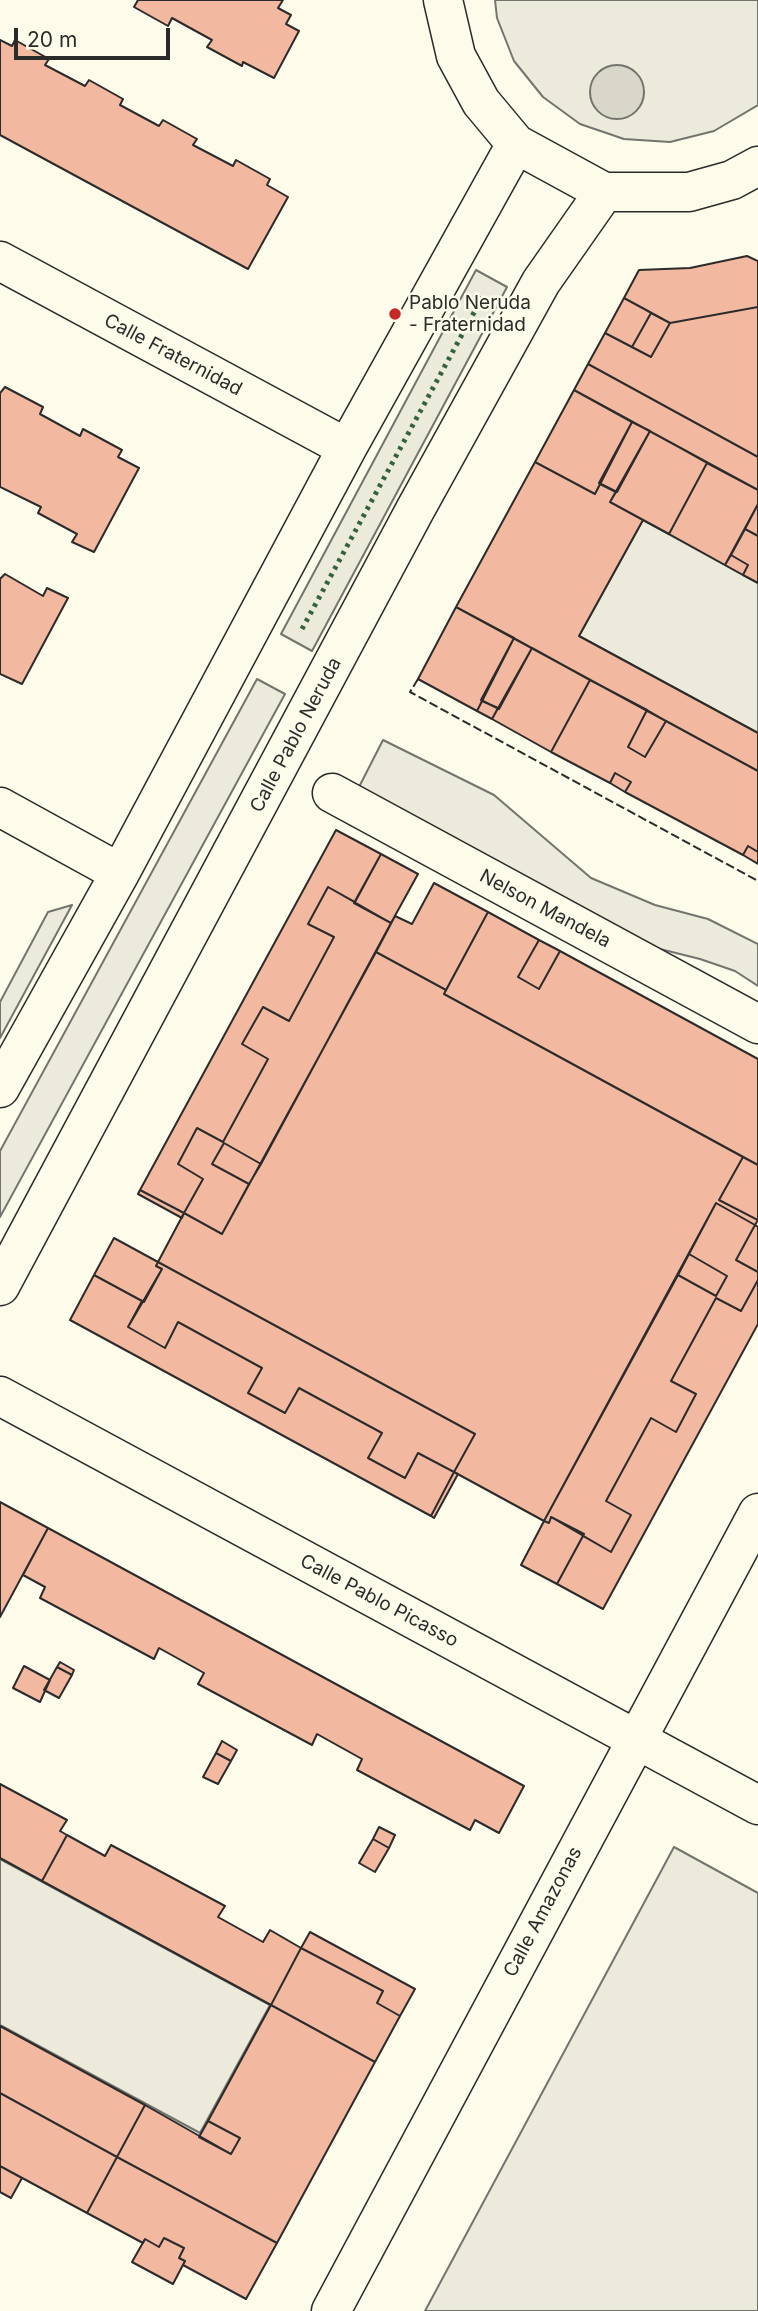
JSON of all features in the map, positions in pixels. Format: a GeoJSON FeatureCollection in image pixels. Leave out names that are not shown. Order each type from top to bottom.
{"type":"FeatureCollection","features":[{"type":"Feature","properties":{"kind":"street"},"geometry":{"type":"LineString","coordinates":[[443,0],[456,56],[481,102],[516,144],[604,192],[689,192],[732,180],[758,166]]}},
{"type":"Feature","properties":{"kind":"street"},"geometry":{"type":"LineString","coordinates":[[0,1088],[120,873],[347,448],[516,144]]}},
{"type":"Feature","properties":{"kind":"street","name":"Calle Pablo Neruda"},"geometry":{"type":"LineString","coordinates":[[0,1286],[534,294],[604,192]]}},
{"type":"Feature","properties":{"kind":"street","name":"Calle Fraternidad"},"geometry":{"type":"LineString","coordinates":[[0,261],[347,448]]}},
{"type":"Feature","properties":{"kind":"street","name":"Nelson Mandela"},"geometry":{"type":"LineString","coordinates":[[332,793],[758,1024]]}},
{"type":"Feature","properties":{"kind":"street"},"geometry":{"type":"LineString","coordinates":[[0,807],[120,873]]}},
{"type":"Feature","properties":{"kind":"street","name":"Calle Pablo Picasso"},"geometry":{"type":"LineString","coordinates":[[0,1396],[758,1805]]}},
{"type":"Feature","properties":{"kind":"street","name":"Calle Amazonas"},"geometry":{"type":"LineString","coordinates":[[331,2311],[758,1513]]}},
{"type":"Feature","properties":{"kind":"shaded area"},"geometry":{"type":"Polygon","coordinates":[[[495,0],[758,0],[758,105],[714,131],[670,142],[624,139],[580,124],[543,97],[514,61],[497,18],[495,0]]]}},
{"type":"Feature","properties":{"kind":"shaded area"},"geometry":{"type":"Polygon","coordinates":[[[622,65],[632,69],[640,77],[644,92],[640,107],[632,115],[612,119],[602,115],[594,107],[590,87],[594,77],[602,69],[622,65]]]}},
{"type":"Feature","properties":{"kind":"shaded area"},"geometry":{"type":"Polygon","coordinates":[[[476,270],[507,287],[312,651],[281,634],[476,270]]]}},
{"type":"Feature","properties":{"kind":"shaded area"},"geometry":{"type":"Polygon","coordinates":[[[643,520],[758,583],[758,733],[579,636],[643,520]]]}},
{"type":"Feature","properties":{"kind":"shaded area"},"geometry":{"type":"Polygon","coordinates":[[[257,679],[285,694],[0,1217],[0,1151],[257,679]]]}},
{"type":"Feature","properties":{"kind":"shaded area"},"geometry":{"type":"Polygon","coordinates":[[[383,740],[494,795],[591,878],[655,905],[708,919],[758,944],[758,986],[735,971],[700,959],[596,933],[505,881],[457,839],[359,787],[383,740]]]}},
{"type":"Feature","properties":{"kind":"shaded area"},"geometry":{"type":"Polygon","coordinates":[[[72,905],[0,1038],[0,1002],[48,912],[72,905]]]}},
{"type":"Feature","properties":{"kind":"shaded area"},"geometry":{"type":"Polygon","coordinates":[[[674,1847],[758,1893],[758,2311],[425,2311],[674,1847]]]}},
{"type":"Feature","properties":{"kind":"shaded area"},"geometry":{"type":"Polygon","coordinates":[[[0,1859],[270,2005],[200,2133],[0,2025],[0,1859]]]}},
{"type":"Feature","properties":{"kind":"building"},"geometry":{"type":"Polygon","coordinates":[[[138,0],[283,0],[278,8],[291,15],[286,24],[299,31],[274,78],[243,62],[242,66],[207,47],[212,40],[172,18],[168,26],[134,7],[138,0]]]}},
{"type":"Feature","properties":{"kind":"building"},"geometry":{"type":"Polygon","coordinates":[[[0,40],[12,46],[15,40],[49,59],[45,65],[85,86],[89,80],[123,99],[120,105],[159,126],[163,120],[197,139],[193,145],[233,166],[236,160],[270,179],[267,185],[288,197],[248,269],[0,135],[0,40]]]}},
{"type":"Feature","properties":{"kind":"building"},"geometry":{"type":"Polygon","coordinates":[[[747,256],[758,261],[758,307],[670,323],[624,298],[639,270],[690,268],[747,256]]]}},
{"type":"Feature","properties":{"kind":"building"},"geometry":{"type":"Polygon","coordinates":[[[624,298],[651,313],[632,347],[605,333],[624,298]]]}},
{"type":"Feature","properties":{"kind":"building"},"geometry":{"type":"Polygon","coordinates":[[[758,307],[758,457],[588,364],[605,333],[651,357],[670,323],[758,307]]]}},
{"type":"Feature","properties":{"kind":"building"},"geometry":{"type":"Polygon","coordinates":[[[651,313],[670,323],[651,357],[632,347],[651,313]]]}},
{"type":"Feature","properties":{"kind":"building"},"geometry":{"type":"Polygon","coordinates":[[[588,364],[758,457],[758,490],[574,390],[588,364]]]}},
{"type":"Feature","properties":{"kind":"building"},"geometry":{"type":"Polygon","coordinates":[[[5,387],[43,407],[40,414],[80,436],[83,429],[122,450],[118,457],[139,468],[94,552],[72,542],[77,534],[38,513],[41,507],[0,487],[0,393],[5,387]]]}},
{"type":"Feature","properties":{"kind":"building"},"geometry":{"type":"Polygon","coordinates":[[[574,390],[632,422],[595,494],[535,462],[574,390]]]}},
{"type":"Feature","properties":{"kind":"building"},"geometry":{"type":"Polygon","coordinates":[[[632,422],[650,431],[617,492],[599,483],[632,422]]]}},
{"type":"Feature","properties":{"kind":"building"},"geometry":{"type":"Polygon","coordinates":[[[650,431],[707,463],[669,534],[610,502],[650,431]]]}},
{"type":"Feature","properties":{"kind":"building"},"geometry":{"type":"Polygon","coordinates":[[[535,462],[595,494],[600,484],[616,492],[610,502],[643,520],[579,636],[758,733],[758,771],[456,607],[535,462]]]}},
{"type":"Feature","properties":{"kind":"building"},"geometry":{"type":"Polygon","coordinates":[[[707,463],[758,490],[758,504],[725,565],[669,534],[707,463]]]}},
{"type":"Feature","properties":{"kind":"building"},"geometry":{"type":"Polygon","coordinates":[[[758,504],[758,536],[745,529],[758,504]]]}},
{"type":"Feature","properties":{"kind":"building"},"geometry":{"type":"Polygon","coordinates":[[[745,529],[758,536],[758,583],[743,575],[748,565],[731,555],[745,529]]]}},
{"type":"Feature","properties":{"kind":"building"},"geometry":{"type":"Polygon","coordinates":[[[731,555],[748,565],[743,575],[725,565],[731,555]]]}},
{"type":"Feature","properties":{"kind":"building"},"geometry":{"type":"Polygon","coordinates":[[[5,574],[43,596],[47,588],[68,598],[22,684],[0,674],[0,579],[5,574]]]}},
{"type":"Feature","properties":{"kind":"building"},"geometry":{"type":"Polygon","coordinates":[[[456,607],[514,638],[477,711],[418,679],[456,607]]]}},
{"type":"Feature","properties":{"kind":"building"},"geometry":{"type":"Polygon","coordinates":[[[514,638],[532,648],[499,709],[481,700],[514,638]]]}},
{"type":"Feature","properties":{"kind":"building"},"geometry":{"type":"Polygon","coordinates":[[[532,648],[590,680],[551,752],[492,719],[532,648]]]}},
{"type":"Feature","properties":{"kind":"building"},"geometry":{"type":"Polygon","coordinates":[[[590,680],[647,710],[628,747],[645,757],[666,721],[758,771],[758,852],[748,846],[743,855],[625,792],[631,782],[615,773],[610,783],[551,752],[590,680]]]}},
{"type":"Feature","properties":{"kind":"building"},"geometry":{"type":"Polygon","coordinates":[[[482,701],[498,708],[492,719],[477,711],[482,701]]]}},
{"type":"Feature","properties":{"kind":"building"},"geometry":{"type":"Polygon","coordinates":[[[647,710],[666,721],[645,757],[628,747],[647,710]]]}},
{"type":"Feature","properties":{"kind":"building"},"geometry":{"type":"Polygon","coordinates":[[[615,773],[631,782],[625,792],[610,783],[615,773]]]}},
{"type":"Feature","properties":{"kind":"building"},"geometry":{"type":"Polygon","coordinates":[[[336,830],[381,854],[355,902],[328,887],[308,924],[334,937],[289,1021],[263,1007],[242,1044],[268,1059],[223,1142],[197,1128],[178,1164],[203,1179],[184,1213],[140,1190],[336,830]]]}},
{"type":"Feature","properties":{"kind":"building"},"geometry":{"type":"Polygon","coordinates":[[[748,846],[758,852],[758,864],[743,855],[748,846]]]}},
{"type":"Feature","properties":{"kind":"building"},"geometry":{"type":"Polygon","coordinates":[[[381,854],[418,874],[391,923],[354,903],[381,854]]]}},
{"type":"Feature","properties":{"kind":"building"},"geometry":{"type":"Polygon","coordinates":[[[434,883],[488,912],[446,990],[376,952],[395,916],[412,924],[434,883]]]}},
{"type":"Feature","properties":{"kind":"building"},"geometry":{"type":"Polygon","coordinates":[[[328,887],[391,923],[261,1164],[224,1143],[212,1164],[249,1184],[222,1234],[184,1213],[203,1179],[178,1164],[197,1128],[223,1142],[268,1059],[242,1044],[263,1007],[289,1021],[334,937],[308,924],[328,887]]]}},
{"type":"Feature","properties":{"kind":"building"},"geometry":{"type":"Polygon","coordinates":[[[488,912],[539,940],[518,977],[539,989],[560,951],[758,1059],[758,1165],[444,994],[488,912]]]}},
{"type":"Feature","properties":{"kind":"building"},"geometry":{"type":"Polygon","coordinates":[[[539,940],[560,951],[539,989],[518,977],[539,940]]]}},
{"type":"Feature","properties":{"kind":"building"},"geometry":{"type":"Polygon","coordinates":[[[376,952],[446,990],[444,994],[743,1157],[719,1200],[758,1220],[755,1225],[716,1203],[544,1521],[454,1472],[475,1434],[158,1262],[184,1213],[222,1234],[376,952]]]}},
{"type":"Feature","properties":{"kind":"building"},"geometry":{"type":"Polygon","coordinates":[[[224,1143],[261,1164],[249,1184],[212,1164],[224,1143]]]}},
{"type":"Feature","properties":{"kind":"building"},"geometry":{"type":"Polygon","coordinates":[[[743,1157],[758,1165],[758,1220],[719,1200],[743,1157]]]}},
{"type":"Feature","properties":{"kind":"building"},"geometry":{"type":"Polygon","coordinates":[[[140,1190],[184,1213],[182,1218],[138,1194],[140,1190]]]}},
{"type":"Feature","properties":{"kind":"building"},"geometry":{"type":"Polygon","coordinates":[[[716,1203],[755,1225],[736,1260],[758,1272],[758,1280],[741,1311],[716,1298],[671,1381],[696,1394],[676,1432],[651,1418],[606,1501],[631,1515],[611,1552],[551,1517],[549,1523],[544,1521],[678,1275],[716,1296],[727,1276],[689,1254],[716,1203]]]}},
{"type":"Feature","properties":{"kind":"building"},"geometry":{"type":"Polygon","coordinates":[[[755,1225],[758,1227],[758,1272],[736,1260],[755,1225]]]}},
{"type":"Feature","properties":{"kind":"building"},"geometry":{"type":"Polygon","coordinates":[[[114,1238],[158,1262],[156,1266],[162,1269],[144,1302],[94,1275],[114,1238]]]}},
{"type":"Feature","properties":{"kind":"building"},"geometry":{"type":"Polygon","coordinates":[[[689,1254],[727,1276],[716,1296],[678,1275],[689,1254]]]}},
{"type":"Feature","properties":{"kind":"building"},"geometry":{"type":"Polygon","coordinates":[[[158,1262],[475,1434],[454,1472],[418,1453],[405,1478],[368,1458],[382,1433],[299,1388],[285,1413],[248,1393],[262,1368],[178,1322],[165,1348],[128,1327],[162,1269],[156,1266],[158,1262]]]}},
{"type":"Feature","properties":{"kind":"building"},"geometry":{"type":"Polygon","coordinates":[[[94,1275],[142,1301],[128,1327],[165,1348],[178,1322],[262,1368],[248,1393],[285,1413],[299,1388],[382,1433],[368,1458],[405,1478],[418,1453],[454,1472],[431,1516],[70,1320],[94,1275]]]}},
{"type":"Feature","properties":{"kind":"building"},"geometry":{"type":"Polygon","coordinates":[[[758,1280],[758,1324],[603,1609],[557,1584],[583,1536],[611,1552],[631,1515],[606,1501],[651,1418],[676,1432],[696,1394],[671,1381],[716,1298],[741,1311],[758,1280]]]}},
{"type":"Feature","properties":{"kind":"building"},"geometry":{"type":"Polygon","coordinates":[[[454,1472],[458,1474],[434,1518],[431,1516],[454,1472]]]}},
{"type":"Feature","properties":{"kind":"building"},"geometry":{"type":"Polygon","coordinates":[[[0,1502],[48,1528],[0,1617],[0,1502]]]}},
{"type":"Feature","properties":{"kind":"building"},"geometry":{"type":"Polygon","coordinates":[[[551,1517],[584,1534],[557,1584],[521,1565],[544,1521],[549,1523],[551,1517]]]}},
{"type":"Feature","properties":{"kind":"building"},"geometry":{"type":"Polygon","coordinates":[[[48,1528],[524,1786],[499,1833],[475,1820],[470,1830],[357,1770],[362,1759],[317,1734],[312,1745],[198,1684],[204,1673],[159,1648],[154,1659],[40,1598],[45,1587],[23,1575],[48,1528]]]}},
{"type":"Feature","properties":{"kind":"building"},"geometry":{"type":"Polygon","coordinates":[[[60,1662],[74,1670],[72,1675],[57,1667],[60,1662]]]}},
{"type":"Feature","properties":{"kind":"building"},"geometry":{"type":"Polygon","coordinates":[[[24,1666],[50,1680],[40,1702],[13,1688],[24,1666]]]}},
{"type":"Feature","properties":{"kind":"building"},"geometry":{"type":"Polygon","coordinates":[[[57,1667],[72,1675],[59,1698],[44,1690],[57,1667]]]}},
{"type":"Feature","properties":{"kind":"building"},"geometry":{"type":"Polygon","coordinates":[[[222,1741],[237,1750],[231,1761],[216,1753],[222,1741]]]}},
{"type":"Feature","properties":{"kind":"building"},"geometry":{"type":"Polygon","coordinates":[[[216,1753],[231,1761],[218,1784],[203,1777],[216,1753]]]}},
{"type":"Feature","properties":{"kind":"building"},"geometry":{"type":"Polygon","coordinates":[[[0,1784],[67,1820],[60,1831],[67,1835],[42,1881],[0,1858],[0,1784]]]}},
{"type":"Feature","properties":{"kind":"building"},"geometry":{"type":"Polygon","coordinates":[[[379,1827],[395,1835],[389,1848],[373,1839],[379,1827]]]}},
{"type":"Feature","properties":{"kind":"building"},"geometry":{"type":"Polygon","coordinates":[[[67,1835],[105,1856],[111,1845],[225,1906],[218,1917],[263,1942],[270,1930],[301,1948],[271,2005],[42,1881],[67,1835]]]}},
{"type":"Feature","properties":{"kind":"building"},"geometry":{"type":"Polygon","coordinates":[[[373,1839],[389,1848],[375,1872],[359,1863],[373,1839]]]}},
{"type":"Feature","properties":{"kind":"building"},"geometry":{"type":"Polygon","coordinates":[[[310,1932],[415,1989],[400,2016],[377,2003],[383,1991],[301,1948],[310,1932]]]}},
{"type":"Feature","properties":{"kind":"building"},"geometry":{"type":"Polygon","coordinates":[[[301,1948],[383,1991],[377,2003],[400,2016],[375,2062],[271,2005],[301,1948]]]}},
{"type":"Feature","properties":{"kind":"building"},"geometry":{"type":"Polygon","coordinates":[[[271,2005],[375,2062],[277,2243],[117,2157],[145,2105],[231,2154],[240,2138],[208,2121],[271,2005]]]}},
{"type":"Feature","properties":{"kind":"building"},"geometry":{"type":"Polygon","coordinates":[[[0,2026],[145,2105],[117,2157],[0,2093],[0,2026]]]}},
{"type":"Feature","properties":{"kind":"building"},"geometry":{"type":"Polygon","coordinates":[[[0,2093],[117,2157],[87,2213],[0,2166],[0,2093]]]}},
{"type":"Feature","properties":{"kind":"building"},"geometry":{"type":"Polygon","coordinates":[[[208,2121],[240,2138],[231,2154],[199,2137],[208,2121]]]}},
{"type":"Feature","properties":{"kind":"building"},"geometry":{"type":"Polygon","coordinates":[[[117,2157],[277,2243],[246,2299],[183,2265],[185,2261],[179,2258],[184,2248],[164,2238],[159,2247],[145,2239],[143,2243],[87,2213],[117,2157]]]}},
{"type":"Feature","properties":{"kind":"building"},"geometry":{"type":"Polygon","coordinates":[[[0,2166],[22,2178],[11,2198],[0,2192],[0,2166]]]}},
{"type":"Feature","properties":{"kind":"building"},"geometry":{"type":"Polygon","coordinates":[[[164,2238],[184,2248],[179,2258],[185,2261],[173,2284],[132,2262],[145,2239],[159,2247],[164,2238]]]}},
{"type":"Feature","properties":{"kind":"hedge"},"geometry":{"type":"LineString","coordinates":[[302,629],[483,296]]}},
{"type":"Feature","properties":{"kind":"fence"},"geometry":{"type":"LineString","coordinates":[[418,679],[410,692],[758,881]]}},
{"type":"Feature","properties":{"kind":"place","name":"Pablo Neruda - Fraternidad"},"geometry":{"type":"Point","coordinates":[395,314]}}]}
